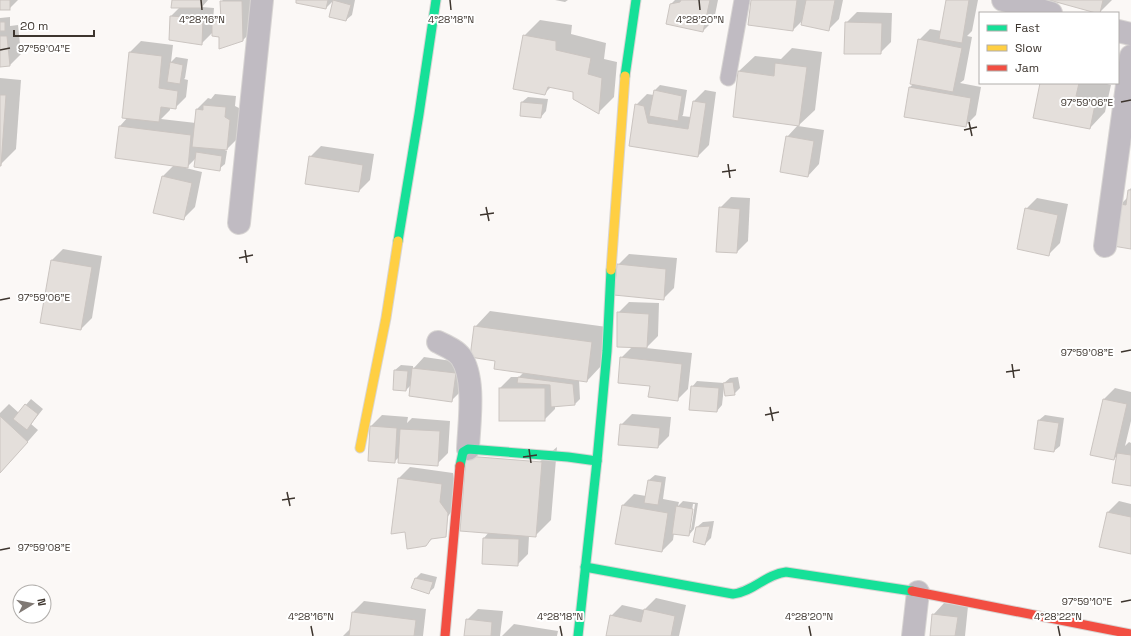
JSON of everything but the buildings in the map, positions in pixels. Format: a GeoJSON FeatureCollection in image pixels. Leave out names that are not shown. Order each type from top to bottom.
{"type":"FeatureCollection","features":[{"type":"Feature","properties":{"kind":"street"},"geometry":{"type":"LineString","coordinates":[[239,222],[262,0]]}},
{"type":"Feature","properties":{"kind":"street"},"geometry":{"type":"LineString","coordinates":[[360,448],[386,318],[436,0]]}},
{"type":"Feature","properties":{"kind":"street"},"geometry":{"type":"LineString","coordinates":[[578,636],[607,351],[609,290],[624,85],[636,0]]}},
{"type":"Feature","properties":{"kind":"street"},"geometry":{"type":"LineString","coordinates":[[1003,0],[1047,12]]}},
{"type":"Feature","properties":{"kind":"street"},"geometry":{"type":"LineString","coordinates":[[1119,31],[1131,34]]}},
{"type":"Feature","properties":{"kind":"street"},"geometry":{"type":"LineString","coordinates":[[1105,246],[1131,56]]}},
{"type":"Feature","properties":{"kind":"street"},"geometry":{"type":"LineString","coordinates":[[438,342],[453,349],[461,356],[467,367],[470,396],[468,449]]}},
{"type":"Feature","properties":{"kind":"street"},"geometry":{"type":"LineString","coordinates":[[445,636],[461,456],[465,450],[468,449],[568,457],[597,461]]}},
{"type":"Feature","properties":{"kind":"street"},"geometry":{"type":"LineString","coordinates":[[585,567],[733,594],[746,592],[773,575],[788,572],[918,592],[1131,633]]}},
{"type":"Feature","properties":{"kind":"street"},"geometry":{"type":"LineString","coordinates":[[913,636],[918,592]]}},
{"type":"Feature","properties":{"kind":"lane"},"geometry":{"type":"LineString","coordinates":[[728,78],[742,0]]}},
{"type":"Feature","properties":{"kind":"traffic: fast"},"geometry":{"type":"LineString","coordinates":[[398,241],[436,0]]}},
{"type":"Feature","properties":{"kind":"traffic: fast"},"geometry":{"type":"LineString","coordinates":[[625,76],[636,0]]}},
{"type":"Feature","properties":{"kind":"traffic: fast"},"geometry":{"type":"LineString","coordinates":[[578,636],[607,351],[611,270]]}},
{"type":"Feature","properties":{"kind":"traffic: fast"},"geometry":{"type":"LineString","coordinates":[[460,466],[463,452],[468,449],[568,457],[597,461]]}},
{"type":"Feature","properties":{"kind":"traffic: fast"},"geometry":{"type":"LineString","coordinates":[[585,567],[733,594],[740,593],[772,576],[786,572],[912,591]]}},
{"type":"Feature","properties":{"kind":"traffic: slow"},"geometry":{"type":"LineString","coordinates":[[611,270],[625,76]]}},
{"type":"Feature","properties":{"kind":"traffic: slow"},"geometry":{"type":"LineString","coordinates":[[360,448],[386,318],[398,241]]}},
{"type":"Feature","properties":{"kind":"traffic: jam"},"geometry":{"type":"LineString","coordinates":[[445,636],[460,466]]}},
{"type":"Feature","properties":{"kind":"traffic: jam"},"geometry":{"type":"LineString","coordinates":[[912,591],[1131,634]]}}]}
